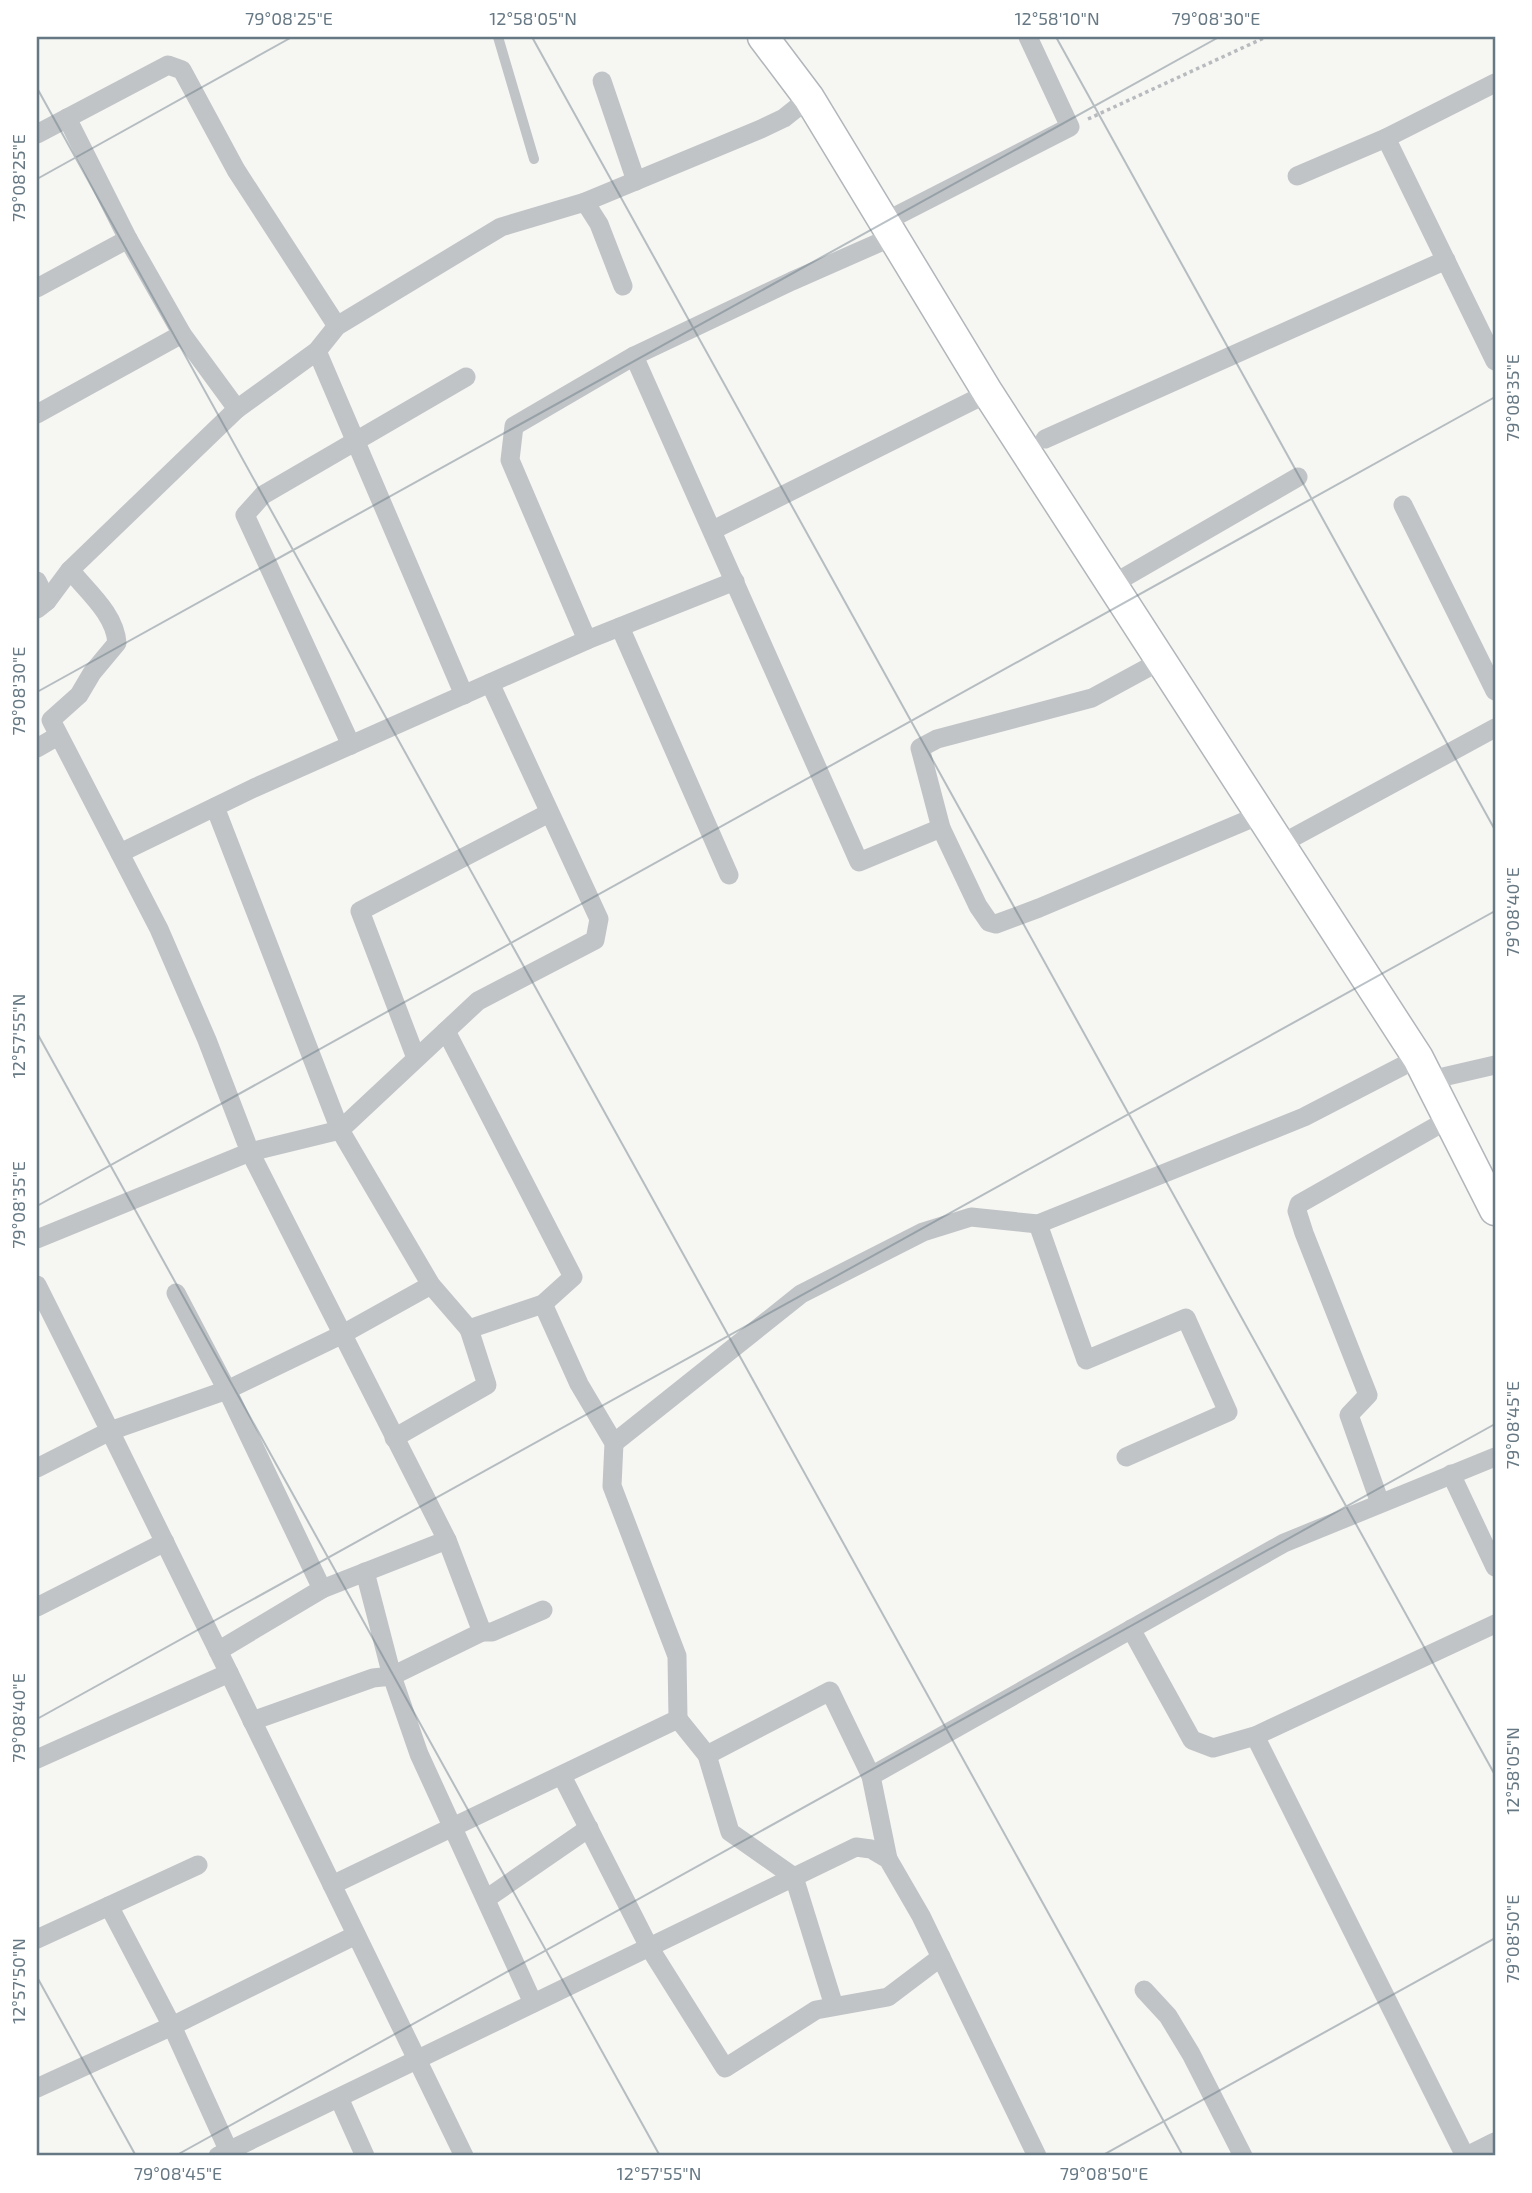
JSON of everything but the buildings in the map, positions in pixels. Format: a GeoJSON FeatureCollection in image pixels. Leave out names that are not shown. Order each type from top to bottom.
{"type":"FeatureCollection","features":[{"type":"Feature","properties":{"kind":"main road"},"geometry":{"type":"LineString","coordinates":[[763,37],[809,98],[1125,577],[1495,1172]]}},
{"type":"Feature","properties":{"kind":"main road"},"geometry":{"type":"LineString","coordinates":[[782,37],[821,88],[894,227],[988,393],[1262,814],[1288,840]]}},
{"type":"Feature","properties":{"kind":"main road"},"geometry":{"type":"LineString","coordinates":[[1431,1071],[1450,1119],[1495,1210]]}},
{"type":"Feature","properties":{"kind":"street"},"geometry":{"type":"LineString","coordinates":[[587,640],[510,460],[514,426],[634,356],[792,281],[894,227],[1070,127],[1028,37]]}},
{"type":"Feature","properties":{"kind":"street"},"geometry":{"type":"LineString","coordinates":[[37,134],[168,65],[182,70],[236,170],[337,326]]}},
{"type":"Feature","properties":{"kind":"street"},"geometry":{"type":"LineString","coordinates":[[602,82],[636,181]]}},
{"type":"Feature","properties":{"kind":"street"},"geometry":{"type":"LineString","coordinates":[[1297,176],[1387,138],[1495,83]]}},
{"type":"Feature","properties":{"kind":"street"},"geometry":{"type":"LineString","coordinates":[[42,605],[70,570],[237,409],[317,351],[337,326],[501,228],[585,202],[773,124],[809,98]]}},
{"type":"Feature","properties":{"kind":"street"},"geometry":{"type":"LineString","coordinates":[[66,118],[128,239],[182,334],[237,409]]}},
{"type":"Feature","properties":{"kind":"street"},"geometry":{"type":"LineString","coordinates":[[1387,138],[1495,361]]}},
{"type":"Feature","properties":{"kind":"street"},"geometry":{"type":"LineString","coordinates":[[585,202],[599,224],[623,286]]}},
{"type":"Feature","properties":{"kind":"street"},"geometry":{"type":"LineString","coordinates":[[37,288],[128,239]]}},
{"type":"Feature","properties":{"kind":"street"},"geometry":{"type":"LineString","coordinates":[[1045,439],[1446,260]]}},
{"type":"Feature","properties":{"kind":"street"},"geometry":{"type":"LineString","coordinates":[[37,415],[182,334]]}},
{"type":"Feature","properties":{"kind":"street"},"geometry":{"type":"LineString","coordinates":[[317,351],[354,443],[464,695]]}},
{"type":"Feature","properties":{"kind":"street"},"geometry":{"type":"LineString","coordinates":[[634,356],[859,862],[941,828]]}},
{"type":"Feature","properties":{"kind":"street"},"geometry":{"type":"LineString","coordinates":[[351,745],[245,515],[263,495],[466,377]]}},
{"type":"Feature","properties":{"kind":"street"},"geometry":{"type":"LineString","coordinates":[[713,530],[988,393]]}},
{"type":"Feature","properties":{"kind":"street"},"geometry":{"type":"LineString","coordinates":[[1125,577],[1298,477]]}},
{"type":"Feature","properties":{"kind":"street"},"geometry":{"type":"LineString","coordinates":[[1403,505],[1495,691]]}},
{"type":"Feature","properties":{"kind":"street"},"geometry":{"type":"LineString","coordinates":[[70,570],[107,614],[116,630],[117,643],[92,673],[79,695],[51,720],[165,941],[250,1152],[447,1540],[482,1632]]}},
{"type":"Feature","properties":{"kind":"street"},"geometry":{"type":"LineString","coordinates":[[37,581],[42,605]]}},
{"type":"Feature","properties":{"kind":"street"},"geometry":{"type":"LineString","coordinates":[[120,853],[215,807],[587,640],[735,581]]}},
{"type":"Feature","properties":{"kind":"street"},"geometry":{"type":"LineString","coordinates":[[620,627],[729,875]]}},
{"type":"Feature","properties":{"kind":"street"},"geometry":{"type":"LineString","coordinates":[[1162,660],[1092,698],[937,738],[920,748],[941,828],[978,906],[989,922],[996,924],[1262,814]]}},
{"type":"Feature","properties":{"kind":"street"},"geometry":{"type":"LineString","coordinates":[[37,1239],[250,1152],[340,1130],[478,1001],[595,940],[599,919],[490,683]]}},
{"type":"Feature","properties":{"kind":"street"},"geometry":{"type":"LineString","coordinates":[[1288,840],[1495,728]]}},
{"type":"Feature","properties":{"kind":"street"},"geometry":{"type":"LineString","coordinates":[[37,748],[58,736]]}},
{"type":"Feature","properties":{"kind":"street"},"geometry":{"type":"LineString","coordinates":[[215,807],[340,1130],[431,1285],[470,1329],[487,1385],[394,1438]]}},
{"type":"Feature","properties":{"kind":"street"},"geometry":{"type":"LineString","coordinates":[[416,1058],[360,911],[549,813]]}},
{"type":"Feature","properties":{"kind":"street"},"geometry":{"type":"LineString","coordinates":[[446,1031],[573,1277],[542,1304],[470,1329]]}},
{"type":"Feature","properties":{"kind":"street"},"geometry":{"type":"LineString","coordinates":[[614,1443],[801,1294],[923,1232],[971,1217],[1038,1224],[1304,1116],[1431,1071],[1495,1065]]}},
{"type":"Feature","properties":{"kind":"street"},"geometry":{"type":"LineString","coordinates":[[1380,1503],[1349,1415],[1368,1395],[1297,1211],[1299,1204],[1322,1189],[1450,1119]]}},
{"type":"Feature","properties":{"kind":"street"},"geometry":{"type":"LineString","coordinates":[[1038,1224],[1086,1360],[1186,1318],[1228,1412],[1126,1457]]}},
{"type":"Feature","properties":{"kind":"street"},"geometry":{"type":"LineString","coordinates":[[37,1285],[464,2156]]}},
{"type":"Feature","properties":{"kind":"street"},"geometry":{"type":"LineString","coordinates":[[37,1468],[110,1431],[227,1390],[341,1335],[431,1285]]}},
{"type":"Feature","properties":{"kind":"street"},"geometry":{"type":"LineString","coordinates":[[176,1293],[227,1390],[322,1589]]}},
{"type":"Feature","properties":{"kind":"street"},"geometry":{"type":"LineString","coordinates":[[542,1304],[579,1384],[614,1443],[612,1486],[677,1656],[678,1719],[706,1755],[730,1832],[794,1877],[834,2006]]}},
{"type":"Feature","properties":{"kind":"street"},"geometry":{"type":"LineString","coordinates":[[870,1776],[1284,1543],[1495,1457]]}},
{"type":"Feature","properties":{"kind":"street"},"geometry":{"type":"LineString","coordinates":[[1451,1474],[1495,1567]]}},
{"type":"Feature","properties":{"kind":"street"},"geometry":{"type":"LineString","coordinates":[[218,1651],[322,1589],[447,1540]]}},
{"type":"Feature","properties":{"kind":"street"},"geometry":{"type":"LineString","coordinates":[[37,1606],[165,1542]]}},
{"type":"Feature","properties":{"kind":"street"},"geometry":{"type":"LineString","coordinates":[[365,1572],[392,1676],[419,1754],[533,2003]]}},
{"type":"Feature","properties":{"kind":"street"},"geometry":{"type":"LineString","coordinates":[[252,1721],[373,1678],[392,1676],[482,1632],[492,1632],[542,1610]]}},
{"type":"Feature","properties":{"kind":"street"},"geometry":{"type":"LineString","coordinates":[[1131,1629],[1192,1740],[1213,1748],[1255,1737],[1495,1624]]}},
{"type":"Feature","properties":{"kind":"street"},"geometry":{"type":"LineString","coordinates":[[37,1759],[229,1672]]}},
{"type":"Feature","properties":{"kind":"street"},"geometry":{"type":"LineString","coordinates":[[706,1755],[830,1691],[870,1776],[888,1859],[921,1916],[1037,2156]]}},
{"type":"Feature","properties":{"kind":"street"},"geometry":{"type":"LineString","coordinates":[[332,1885],[678,1719]]}},
{"type":"Feature","properties":{"kind":"street"},"geometry":{"type":"LineString","coordinates":[[1255,1737],[1465,2156]]}},
{"type":"Feature","properties":{"kind":"street"},"geometry":{"type":"LineString","coordinates":[[562,1776],[649,1947],[725,2068],[817,2010],[888,1997],[941,1956]]}},
{"type":"Feature","properties":{"kind":"street"},"geometry":{"type":"LineString","coordinates":[[486,1899],[589,1828]]}},
{"type":"Feature","properties":{"kind":"street"},"geometry":{"type":"LineString","coordinates":[[109,1906],[172,2026],[226,2155],[856,1847],[871,1849],[888,1859]]}},
{"type":"Feature","properties":{"kind":"street"},"geometry":{"type":"LineString","coordinates":[[37,1939],[198,1865]]}},
{"type":"Feature","properties":{"kind":"street"},"geometry":{"type":"LineString","coordinates":[[37,2088],[172,2026],[356,1935]]}},
{"type":"Feature","properties":{"kind":"street"},"geometry":{"type":"LineString","coordinates":[[1144,1990],[1168,2017],[1191,2054],[1243,2156]]}},
{"type":"Feature","properties":{"kind":"street"},"geometry":{"type":"LineString","coordinates":[[339,2098],[365,2156]]}},
{"type":"Feature","properties":{"kind":"street"},"geometry":{"type":"LineString","coordinates":[[1471,2156],[1495,2144]]}},
{"type":"Feature","properties":{"kind":"lane"},"geometry":{"type":"LineString","coordinates":[[498,37],[534,159]]}},
{"type":"Feature","properties":{"kind":"path"},"geometry":{"type":"LineString","coordinates":[[1070,127],[1266,37]]}}]}
